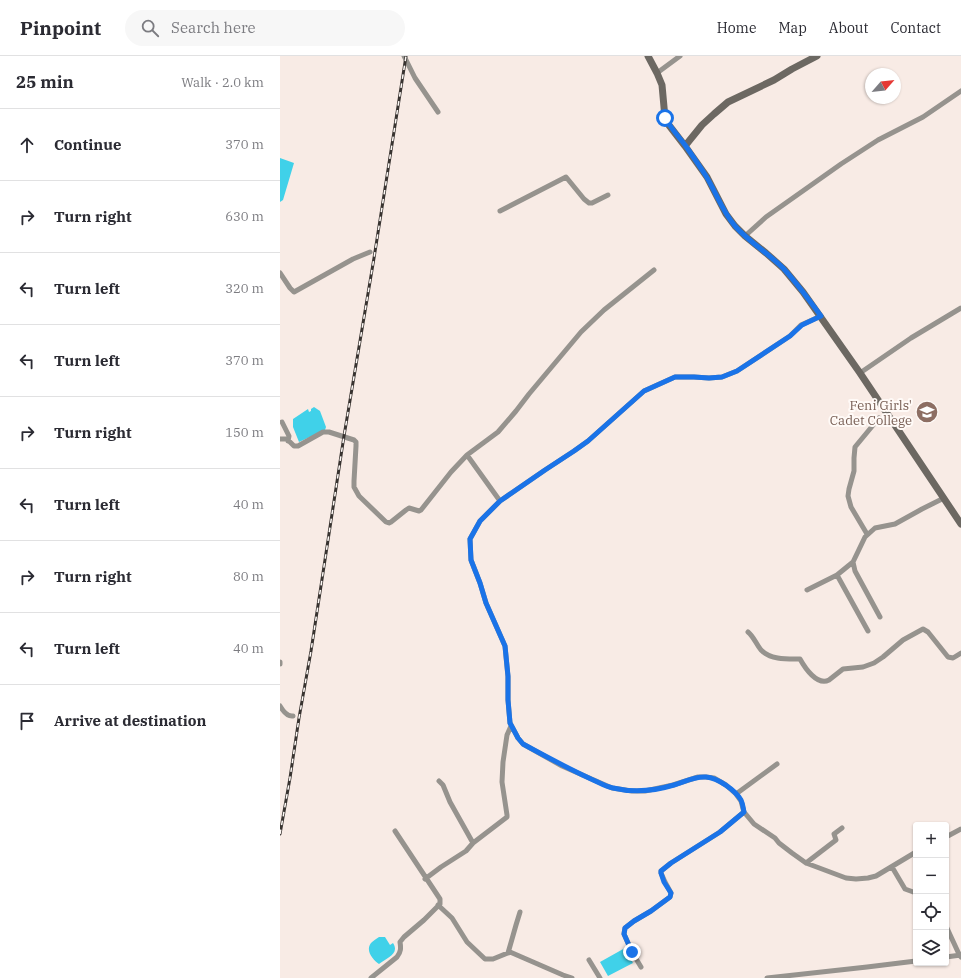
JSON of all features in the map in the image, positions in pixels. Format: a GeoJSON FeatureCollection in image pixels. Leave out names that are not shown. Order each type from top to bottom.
{"type":"FeatureCollection","features":[{"type":"Feature","properties":{"kind":"main road"},"geometry":{"type":"LineString","coordinates":[[648,56],[662,85],[665,118],[707,177],[726,214],[745,236],[784,268],[803,292],[860,373],[961,524]]}},
{"type":"Feature","properties":{"kind":"main road"},"geometry":{"type":"LineString","coordinates":[[685,146],[702,125],[728,102],[774,80],[817,56]]}},
{"type":"Feature","properties":{"kind":"street"},"geometry":{"type":"LineString","coordinates":[[404,56],[414,78],[438,112]]}},
{"type":"Feature","properties":{"kind":"street"},"geometry":{"type":"LineString","coordinates":[[657,73],[680,56]]}},
{"type":"Feature","properties":{"kind":"street"},"geometry":{"type":"LineString","coordinates":[[745,236],[766,217],[841,164],[878,140],[923,116],[961,92]]}},
{"type":"Feature","properties":{"kind":"street"},"geometry":{"type":"LineString","coordinates":[[500,211],[566,177],[588,204],[608,195]]}},
{"type":"Feature","properties":{"kind":"street"},"geometry":{"type":"LineString","coordinates":[[280,273],[290,288],[295,292],[354,258],[370,252]]}},
{"type":"Feature","properties":{"kind":"street"},"geometry":{"type":"LineString","coordinates":[[280,439],[287,439],[294,446],[298,446],[323,432],[329,432],[354,440],[356,442],[354,486],[356,492],[380,517],[389,523],[409,508],[419,511],[467,455],[498,432],[581,332],[604,310],[654,270]]}},
{"type":"Feature","properties":{"kind":"street"},"geometry":{"type":"LineString","coordinates":[[860,373],[910,338],[961,308]]}},
{"type":"Feature","properties":{"kind":"street"},"geometry":{"type":"LineString","coordinates":[[821,316],[802,325],[790,336],[737,371],[722,377],[675,377],[644,391],[588,441],[500,501],[480,521],[470,539],[471,560],[486,603],[505,646],[510,723],[523,744],[562,766],[612,788],[645,791],[674,785],[698,777],[714,778],[726,785],[736,794],[741,801],[744,812],[754,824],[775,838],[779,843],[806,863],[846,878],[856,879],[876,876],[913,854]]}},
{"type":"Feature","properties":{"kind":"street"},"geometry":{"type":"LineString","coordinates":[[867,534],[850,507],[848,496],[854,471],[855,447],[879,418]]}},
{"type":"Feature","properties":{"kind":"street"},"geometry":{"type":"LineString","coordinates":[[282,422],[288,432],[288,441]]}},
{"type":"Feature","properties":{"kind":"street"},"geometry":{"type":"LineString","coordinates":[[467,455],[500,501]]}},
{"type":"Feature","properties":{"kind":"street"},"geometry":{"type":"LineString","coordinates":[[807,590],[837,574],[853,562],[867,534],[875,528],[895,524],[944,498]]}},
{"type":"Feature","properties":{"kind":"street"},"geometry":{"type":"LineString","coordinates":[[853,562],[855,571],[880,617]]}},
{"type":"Feature","properties":{"kind":"street"},"geometry":{"type":"LineString","coordinates":[[837,574],[868,632]]}},
{"type":"Feature","properties":{"kind":"street"},"geometry":{"type":"LineString","coordinates":[[748,632],[752,635],[761,650],[776,658],[792,660],[800,659],[817,680],[826,682],[843,669],[864,667],[874,663],[903,640],[923,630],[928,632],[948,656],[953,658],[961,653]]}},
{"type":"Feature","properties":{"kind":"street"},"geometry":{"type":"LineString","coordinates":[[280,706],[287,715],[293,716]]}},
{"type":"Feature","properties":{"kind":"street"},"geometry":{"type":"LineString","coordinates":[[425,879],[466,851],[473,843],[507,817],[508,815],[502,782],[506,735],[511,726]]}},
{"type":"Feature","properties":{"kind":"street"},"geometry":{"type":"LineString","coordinates":[[736,794],[777,764]]}},
{"type":"Feature","properties":{"kind":"street"},"geometry":{"type":"LineString","coordinates":[[439,781],[443,785],[450,802],[473,843]]}},
{"type":"Feature","properties":{"kind":"street"},"geometry":{"type":"LineString","coordinates":[[641,967],[632,952],[624,931],[625,928],[634,921],[670,897],[671,893],[664,882],[661,871],[720,832],[744,812]]}},
{"type":"Feature","properties":{"kind":"street"},"geometry":{"type":"LineString","coordinates":[[806,863],[836,840],[834,834],[842,828]]}},
{"type":"Feature","properties":{"kind":"street"},"geometry":{"type":"LineString","coordinates":[[949,835],[961,829]]}},
{"type":"Feature","properties":{"kind":"street"},"geometry":{"type":"LineString","coordinates":[[372,978],[397,956],[401,948],[400,942],[404,937],[440,904],[440,899],[425,879],[395,830]]}},
{"type":"Feature","properties":{"kind":"street"},"geometry":{"type":"LineString","coordinates":[[892,867],[906,889],[913,892]]}},
{"type":"Feature","properties":{"kind":"street"},"geometry":{"type":"LineString","coordinates":[[438,905],[452,918],[467,942],[485,959],[493,959],[510,952],[572,978]]}},
{"type":"Feature","properties":{"kind":"street"},"geometry":{"type":"LineString","coordinates":[[508,953],[520,912]]}},
{"type":"Feature","properties":{"kind":"street"},"geometry":{"type":"LineString","coordinates":[[948,930],[961,956]]}},
{"type":"Feature","properties":{"kind":"street"},"geometry":{"type":"LineString","coordinates":[[949,957],[961,956]]}},
{"type":"Feature","properties":{"kind":"street"},"geometry":{"type":"LineString","coordinates":[[589,960],[600,978]]}},
{"type":"Feature","properties":{"kind":"street"},"geometry":{"type":"LineString","coordinates":[[767,978],[913,961]]}},
{"type":"Feature","properties":{"kind":"water"},"geometry":{"type":"Polygon","coordinates":[[[280,158],[294,163],[283,200],[280,202],[280,158]]]}},
{"type":"Feature","properties":{"kind":"water"},"geometry":{"type":"Polygon","coordinates":[[[314,407],[320,411],[326,427],[325,430],[299,442],[293,427],[293,419],[308,409],[309,412],[311,411],[314,407]]]}},
{"type":"Feature","properties":{"kind":"water"},"geometry":{"type":"Polygon","coordinates":[[[379,937],[385,937],[390,945],[393,943],[395,950],[392,955],[379,964],[372,958],[369,952],[369,946],[379,937]]]}},
{"type":"Feature","properties":{"kind":"water"},"geometry":{"type":"Polygon","coordinates":[[[625,948],[633,963],[608,976],[600,962],[625,948]]]}},
{"type":"Feature","properties":{"kind":"railway"},"geometry":{"type":"LineString","coordinates":[[280,834],[311,651],[344,436],[406,56]]}},
{"type":"Feature","properties":{"kind":"place","name":"Feni Girls' Cadet College"},"geometry":{"type":"Point","coordinates":[927,412]}},
{"type":"Feature","properties":{"kind":"route"},"geometry":{"type":"LineString","coordinates":[[632,952],[624,934],[625,928],[651,911],[671,895],[664,882],[661,871],[720,832],[744,812],[741,801],[726,785],[714,778],[706,777],[698,777],[674,785],[645,791],[612,788],[562,766],[523,744],[512,729],[510,723],[505,646],[486,603],[471,560],[470,539],[480,521],[500,501],[588,441],[644,391],[675,377],[722,377],[737,371],[790,336],[802,325],[821,316],[784,268],[735,226],[726,214],[707,177],[665,118]]}}]}
